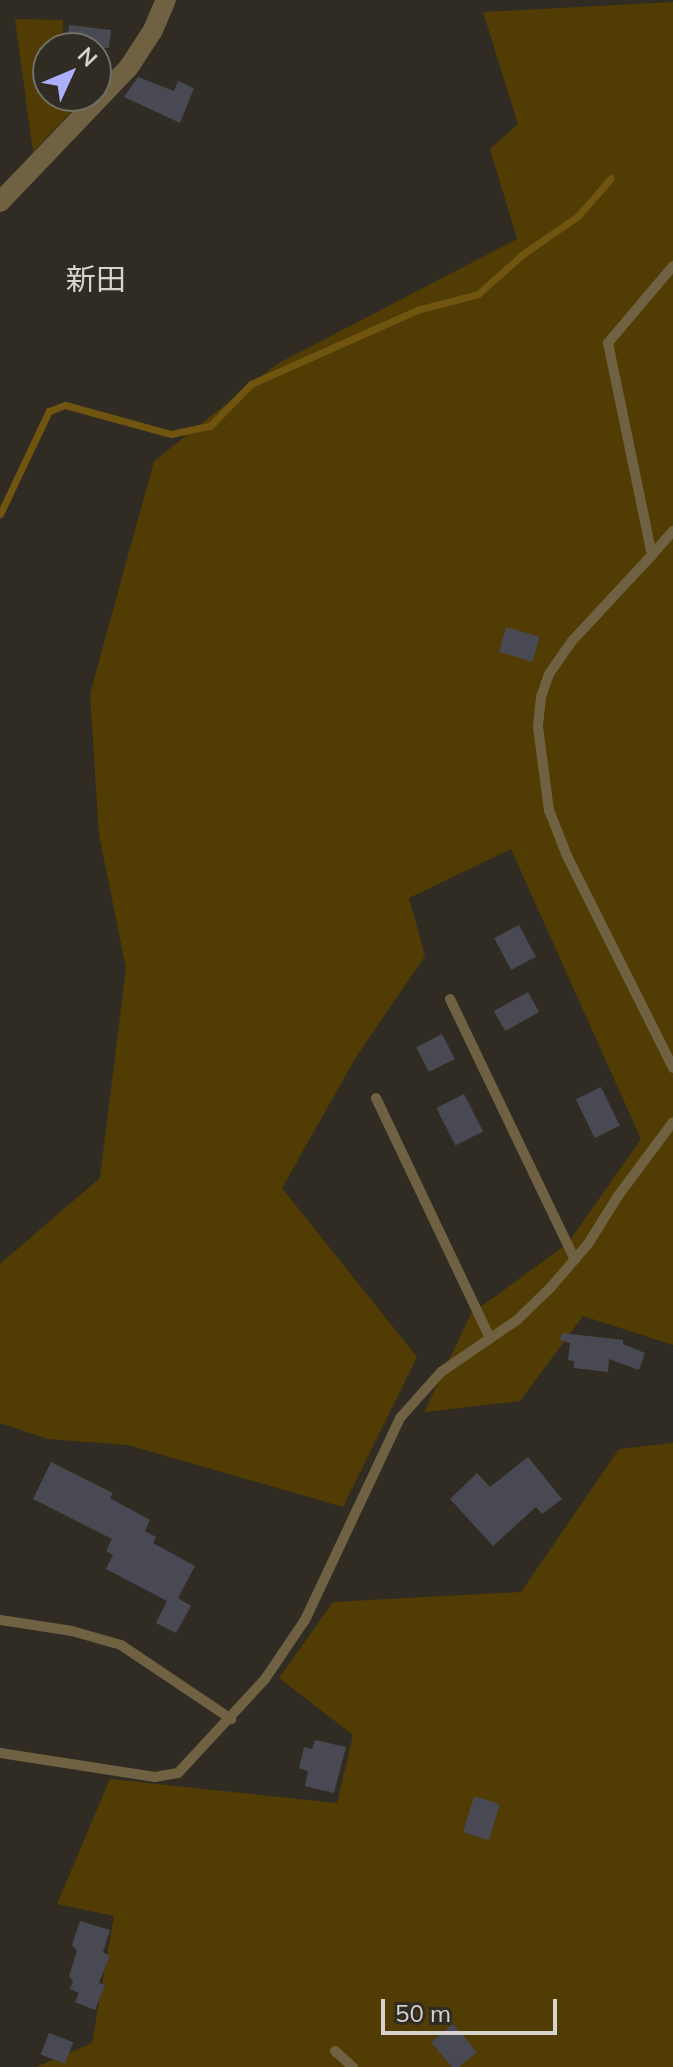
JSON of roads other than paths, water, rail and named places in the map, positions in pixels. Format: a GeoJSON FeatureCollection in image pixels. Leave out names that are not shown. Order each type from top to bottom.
{"type":"FeatureCollection","features":[{"type":"Feature","properties":{"kind":"street"},"geometry":{"type":"LineString","coordinates":[[0,202],[129,67],[153,30],[166,0]]}},
{"type":"Feature","properties":{"kind":"lane"},"geometry":{"type":"LineString","coordinates":[[652,555],[608,343],[673,266]]}},
{"type":"Feature","properties":{"kind":"lane"},"geometry":{"type":"LineString","coordinates":[[673,531],[572,641],[549,674],[541,697],[538,727],[544,785],[558,833],[673,1068]]}},
{"type":"Feature","properties":{"kind":"lane"},"geometry":{"type":"LineString","coordinates":[[450,999],[575,1260]]}},
{"type":"Feature","properties":{"kind":"lane"},"geometry":{"type":"LineString","coordinates":[[376,1098],[490,1338]]}},
{"type":"Feature","properties":{"kind":"lane"},"geometry":{"type":"LineString","coordinates":[[0,1753],[155,1777],[178,1773],[265,1679],[305,1620],[400,1418],[441,1372],[517,1320],[575,1260],[673,1122]]}},
{"type":"Feature","properties":{"kind":"lane"},"geometry":{"type":"LineString","coordinates":[[0,1620],[72,1631],[121,1645],[231,1719]]}},
{"type":"Feature","properties":{"kind":"lane"},"geometry":{"type":"LineString","coordinates":[[335,2051],[353,2067]]}},
{"type":"Feature","properties":{"kind":"waterway"},"geometry":{"type":"LineString","coordinates":[[0,514],[49,411],[65,405],[171,434],[210,426],[251,384],[417,310],[478,294],[523,254],[578,216],[611,178]]}},
{"type":"Feature","properties":{"kind":"district","name":"新田"},"geometry":{"type":"Point","coordinates":[96,279]}}]}
